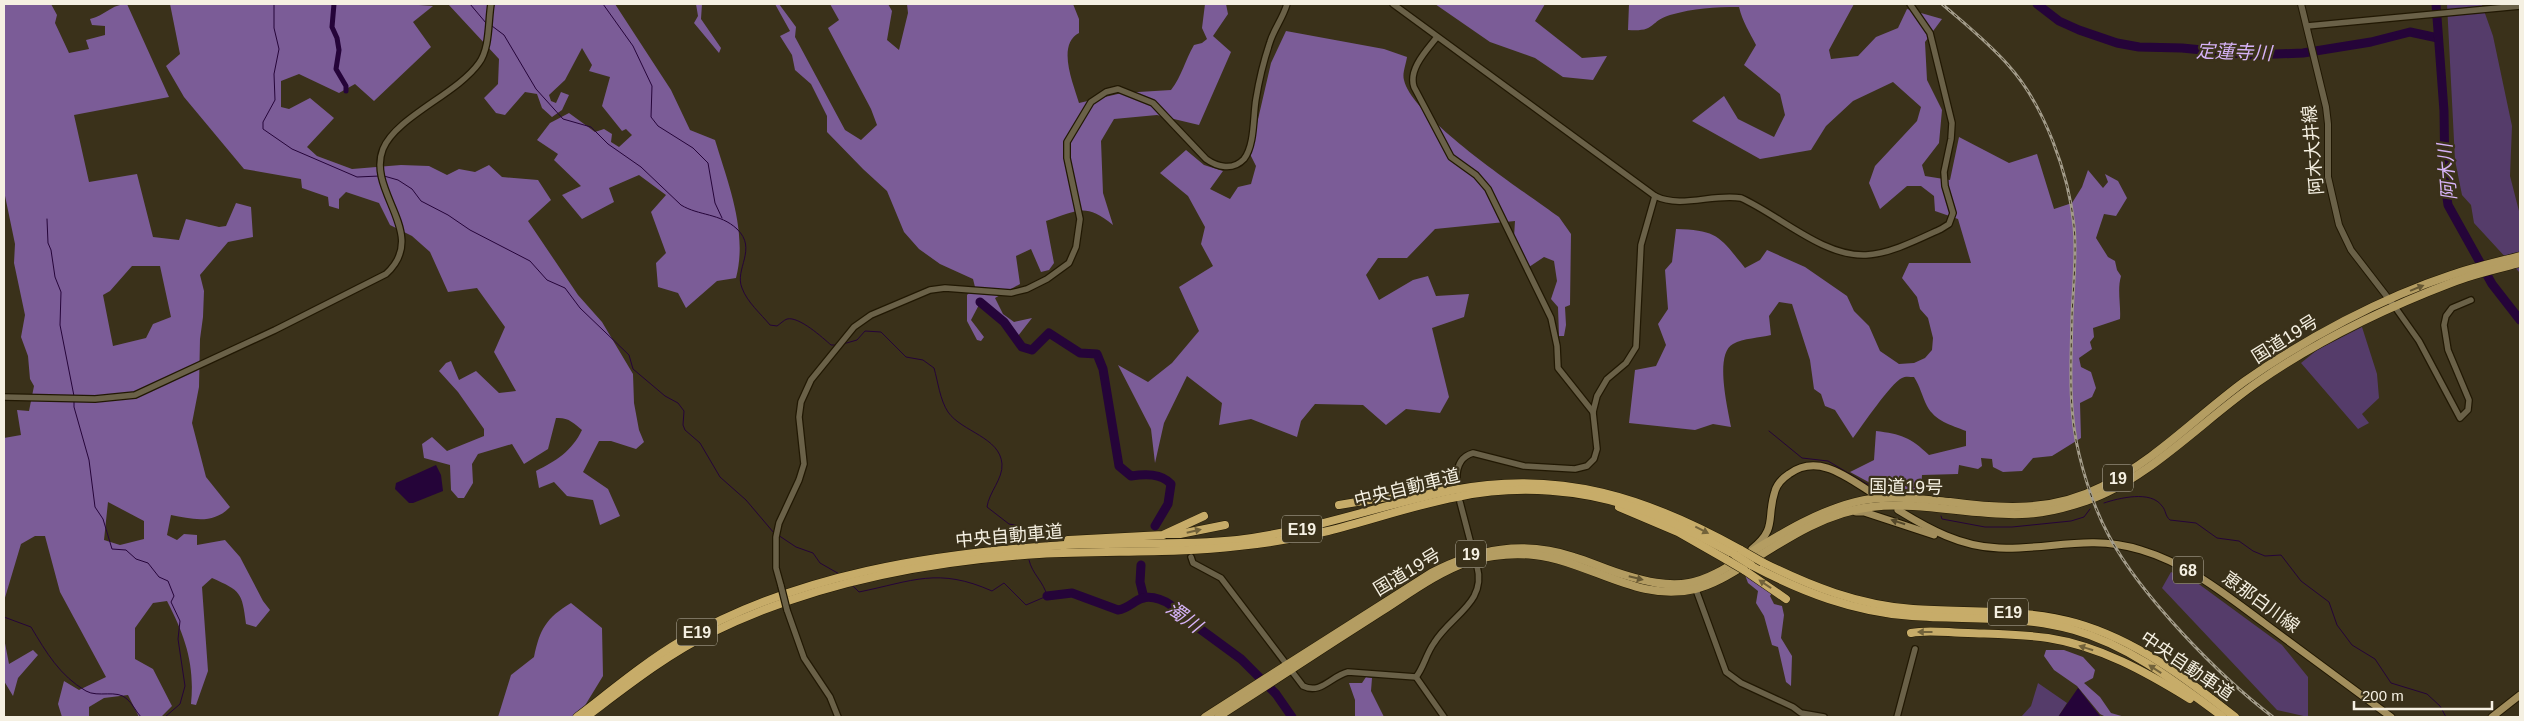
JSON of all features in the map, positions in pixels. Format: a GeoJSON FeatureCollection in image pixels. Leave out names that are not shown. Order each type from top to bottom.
{"type":"FeatureCollection","features":[{"type":"Feature","properties":{"kind":"highway","name":"国道19号"},"geometry":{"type":"LineString","coordinates":[[1694,586],[1716,574],[1740,554],[1842,506],[1868,500],[1920,499],[2016,508],[2058,503],[2079,497],[2106,485],[2138,466],[2221,400],[2302,345],[2331,328],[2452,278],[2520,256]]}},
{"type":"Feature","properties":{"kind":"highway","name":"国道19号"},"geometry":{"type":"LineString","coordinates":[[2452,278],[2520,263]]}},
{"type":"Feature","properties":{"kind":"highway","name":"国道19号"},"geometry":{"type":"LineString","coordinates":[[1205,717],[1256,688],[1428,582],[1471,561],[1506,554],[1538,555],[1570,563],[1639,588],[1667,592],[1722,579],[1792,535],[1842,513],[1867,507],[1914,504],[1978,512],[2023,514],[2061,509],[2089,500],[2136,476],[2238,396],[2293,358],[2324,339],[2393,303]]}},
{"type":"Feature","properties":{"kind":"highway"},"geometry":{"type":"LineString","coordinates":[[1339,505],[1478,482],[1529,478],[1546,479],[1559,484]]}},
{"type":"Feature","properties":{"kind":"highway","name":"中央自動車道"},"geometry":{"type":"LineString","coordinates":[[577,717],[654,658],[707,627],[778,597],[848,576],[918,561],[994,551],[1067,545],[1234,540],[1325,524],[1455,490],[1506,484],[1559,484],[1604,492],[1644,504],[1696,526],[1740,554],[1751,565],[1810,593],[1873,611],[1911,616],[2033,622],[2091,636],[2145,662],[2223,717]]}},
{"type":"Feature","properties":{"kind":"highway","name":"中央自動車道"},"geometry":{"type":"LineString","coordinates":[[586,717],[656,666],[710,633],[779,604],[855,582],[919,568],[996,557],[1073,552],[1202,549],[1266,543],[1327,531],[1403,510],[1477,493],[1535,490],[1566,492],[1603,499],[1643,510],[1810,585],[1873,604],[1912,609],[2034,615],[2093,629],[2150,656],[2193,685],[2235,717]]}},
{"type":"Feature","properties":{"kind":"highway"},"geometry":{"type":"LineString","coordinates":[[1603,499],[1678,532],[1744,570],[1786,599]]}},
{"type":"Feature","properties":{"kind":"highway"},"geometry":{"type":"LineString","coordinates":[[1163,535],[1204,516]]}},
{"type":"Feature","properties":{"kind":"highway"},"geometry":{"type":"LineString","coordinates":[[994,551],[1047,542],[1180,534],[1225,525]]}},
{"type":"Feature","properties":{"kind":"highway"},"geometry":{"type":"LineString","coordinates":[[1911,633],[1995,634],[2047,638],[2070,643],[2110,656],[2134,667],[2223,717]]}},
{"type":"Feature","properties":{"kind":"highway","name":"国道19号"},"geometry":{"type":"LineString","coordinates":[[1218,717],[1256,688]]}},
{"type":"Feature","properties":{"kind":"main road","name":"阿木大井線"},"geometry":{"type":"LineString","coordinates":[[2301,4],[2327,116],[2328,178],[2339,226],[2351,250],[2393,303]]}},
{"type":"Feature","properties":{"kind":"main road"},"geometry":{"type":"LineString","coordinates":[[1740,554],[1766,536],[1775,490],[1781,481],[1792,472],[1807,465],[1830,468],[1872,494]]}},
{"type":"Feature","properties":{"kind":"main road","name":"恵那白川線"},"geometry":{"type":"LineString","coordinates":[[1898,510],[1944,536],[1968,544],[1998,548],[2069,542],[2105,543],[2140,549],[2159,556],[2210,583],[2391,717]]}},
{"type":"Feature","properties":{"kind":"main road","name":"68"},"geometry":{"type":"LineString","coordinates":[[1812,526],[1861,512],[1938,536],[1944,536]]}},
{"type":"Feature","properties":{"kind":"main road"},"geometry":{"type":"LineString","coordinates":[[1772,513],[1773,528],[1777,531],[1795,527]]}},
{"type":"Feature","properties":{"kind":"main road"},"geometry":{"type":"LineString","coordinates":[[2492,717],[2520,695]]}},
{"type":"Feature","properties":{"kind":"street"},"geometry":{"type":"LineString","coordinates":[[838,717],[830,697],[804,658],[787,610],[776,568],[777,530],[804,464],[799,417],[801,402],[811,380],[840,342],[864,318],[930,290],[945,288],[1011,293],[1027,289],[1069,263],[1075,253],[1080,219],[1066,158],[1067,142],[1091,102],[1106,92],[1118,89],[1152,103],[1206,159],[1214,164],[1226,167],[1240,162],[1246,156],[1256,98],[1270,41],[1287,4]]}},
{"type":"Feature","properties":{"kind":"street"},"geometry":{"type":"LineString","coordinates":[[1393,4],[1655,196],[1672,201],[1727,196],[1741,198],[1825,245],[1859,255],[1883,252],[1946,226],[1953,213],[1945,186],[1944,172],[1951,139],[1952,123],[1930,33],[1910,4]]}},
{"type":"Feature","properties":{"kind":"street"},"geometry":{"type":"LineString","coordinates":[[2307,26],[2520,6]]}},
{"type":"Feature","properties":{"kind":"street"},"geometry":{"type":"LineString","coordinates":[[4,397],[95,399],[135,395],[372,282],[391,268],[398,259],[402,244],[400,230],[382,180],[380,166],[385,146],[391,137],[464,79],[480,62],[488,37],[487,23],[490,7]]}},
{"type":"Feature","properties":{"kind":"street"},"geometry":{"type":"LineString","coordinates":[[1437,37],[1418,64],[1412,80],[1414,88],[1451,157],[1476,175],[1488,189],[1551,318],[1557,346],[1558,368],[1593,412]]}},
{"type":"Feature","properties":{"kind":"street"},"geometry":{"type":"LineString","coordinates":[[1457,482],[1458,464],[1466,456],[1473,453],[1524,466],[1575,469],[1587,466],[1594,459],[1597,449],[1593,412],[1597,396],[1607,379],[1626,363],[1636,347],[1640,245],[1655,196]]}},
{"type":"Feature","properties":{"kind":"street"},"geometry":{"type":"LineString","coordinates":[[2393,303],[2419,341],[2460,418],[2466,412],[2470,403],[2448,350],[2444,325],[2446,316],[2452,308],[2471,300]]}},
{"type":"Feature","properties":{"kind":"street"},"geometry":{"type":"LineString","coordinates":[[1460,502],[1472,548]]}},
{"type":"Feature","properties":{"kind":"street"},"geometry":{"type":"LineString","coordinates":[[1191,557],[1193,563],[1221,578],[1303,686],[1311,690],[1318,689],[1342,673],[1348,672],[1416,677]]}},
{"type":"Feature","properties":{"kind":"street"},"geometry":{"type":"LineString","coordinates":[[1416,677],[1439,635],[1476,596],[1480,583],[1478,566]]}},
{"type":"Feature","properties":{"kind":"street"},"geometry":{"type":"LineString","coordinates":[[1694,586],[1719,658],[1732,678],[1793,707],[1801,713],[1824,717]]}},
{"type":"Feature","properties":{"kind":"street"},"geometry":{"type":"LineString","coordinates":[[1897,717],[1915,650]]}},
{"type":"Feature","properties":{"kind":"street"},"geometry":{"type":"LineString","coordinates":[[1416,677],[1444,717]]}},
{"type":"Feature","properties":{"kind":"shaded area"},"geometry":{"type":"Polygon","coordinates":[[[4,4],[51,4],[57,15],[55,23],[69,53],[89,49],[86,40],[105,35],[105,26],[92,25],[90,19],[117,6],[127,4],[169,97],[74,115],[89,182],[137,174],[153,237],[179,240],[186,219],[219,227],[226,226],[236,203],[251,207],[253,237],[228,242],[200,275],[204,291],[203,317],[200,339],[199,387],[192,423],[206,477],[230,507],[217,516],[202,519],[171,515],[167,535],[177,540],[184,534],[197,535],[197,545],[225,540],[240,557],[263,601],[270,610],[256,627],[246,624],[241,599],[234,590],[212,578],[202,587],[208,671],[196,705],[191,704],[190,663],[179,626],[167,601],[153,603],[135,628],[135,659],[153,669],[172,706],[161,717],[139,717],[128,695],[104,698],[89,707],[89,717],[62,717],[58,704],[64,681],[79,690],[106,677],[60,592],[45,536],[35,536],[21,544],[4,601],[4,438],[21,435],[17,410],[29,411],[34,386],[30,379],[28,356],[21,337],[25,315],[14,263],[15,244],[4,191],[4,4]],[[132,266],[110,291],[103,295],[113,346],[146,338],[153,324],[171,317],[160,266],[132,266]],[[108,502],[104,540],[120,545],[144,539],[144,521],[108,502]]]}},
{"type":"Feature","properties":{"kind":"shaded area"},"geometry":{"type":"Polygon","coordinates":[[[170,4],[405,4],[433,6],[413,22],[431,47],[374,101],[355,84],[339,93],[299,74],[281,81],[281,107],[289,109],[310,98],[334,118],[307,147],[317,156],[352,169],[401,165],[429,166],[447,175],[459,169],[475,172],[489,165],[502,177],[538,180],[551,200],[528,221],[578,295],[602,322],[633,374],[634,403],[639,430],[644,442],[636,449],[611,441],[599,441],[583,472],[608,489],[620,516],[600,525],[593,500],[567,496],[554,482],[539,488],[536,471],[563,455],[582,430],[564,418],[556,418],[548,449],[524,464],[512,444],[478,454],[472,464],[473,483],[464,498],[458,498],[451,490],[450,465],[424,458],[422,444],[432,437],[447,451],[484,436],[484,429],[458,392],[439,371],[446,363],[451,361],[459,380],[476,371],[499,393],[516,391],[494,352],[505,327],[477,288],[448,292],[430,252],[412,236],[390,225],[379,203],[346,192],[339,199],[339,209],[329,206],[328,197],[302,188],[301,179],[244,169],[184,97],[166,66],[180,54],[170,4]]]}},
{"type":"Feature","properties":{"kind":"shaded area"},"geometry":{"type":"Polygon","coordinates":[[[448,4],[615,4],[671,90],[690,130],[715,140],[731,190],[738,225],[740,243],[736,278],[717,281],[686,308],[678,293],[658,287],[656,263],[666,253],[651,212],[666,195],[639,175],[609,188],[614,202],[582,219],[562,195],[581,186],[554,160],[558,154],[537,140],[550,123],[569,113],[595,132],[604,129],[612,134],[611,142],[619,147],[632,135],[626,129],[622,131],[602,106],[610,77],[589,71],[592,65],[582,48],[565,80],[549,95],[551,101],[556,103],[561,92],[569,95],[562,110],[552,117],[542,108],[537,94],[525,92],[505,115],[496,113],[484,98],[498,84],[499,59],[448,4]]]}},
{"type":"Feature","properties":{"kind":"shaded area"},"geometry":{"type":"Polygon","coordinates":[[[696,4],[702,4],[701,19],[721,48],[719,53],[694,23],[698,16],[696,4]]]}},
{"type":"Feature","properties":{"kind":"shaded area"},"geometry":{"type":"Polygon","coordinates":[[[775,4],[779,4],[796,27],[795,37],[845,130],[861,140],[877,125],[871,109],[828,28],[839,20],[830,4],[888,4],[892,11],[887,40],[899,50],[908,13],[907,4],[1073,4],[1079,19],[1079,33],[1072,39],[1069,46],[1068,66],[1079,103],[1122,93],[1171,90],[1194,45],[1202,43],[1207,39],[1202,28],[1205,4],[1226,4],[1228,14],[1213,36],[1231,52],[1199,125],[1157,115],[1114,119],[1101,141],[1103,193],[1113,225],[1095,213],[1088,211],[1073,212],[1046,221],[1054,263],[1049,270],[1041,272],[1031,249],[1016,256],[1020,284],[995,298],[1003,314],[1014,322],[1032,318],[1018,336],[1005,320],[982,299],[971,320],[984,337],[981,341],[977,340],[967,321],[967,295],[975,287],[973,279],[940,264],[919,249],[904,232],[887,191],[827,132],[827,116],[811,84],[795,70],[792,55],[780,36],[790,31],[775,4]]]}},
{"type":"Feature","properties":{"kind":"shaded area"},"geometry":{"type":"Polygon","coordinates":[[[1435,4],[1545,4],[1535,21],[1582,58],[1607,56],[1593,80],[1563,77],[1535,58],[1490,42],[1435,4]]]}},
{"type":"Feature","properties":{"kind":"shaded area"},"geometry":{"type":"Polygon","coordinates":[[[1629,4],[1854,4],[1829,50],[1831,59],[1858,56],[1876,37],[1898,28],[1907,9],[1942,19],[1925,42],[1927,80],[1942,110],[1939,143],[1922,165],[1925,176],[1950,180],[1959,137],[2009,163],[2037,154],[2054,209],[2072,203],[2082,187],[2088,170],[2103,188],[2108,182],[2105,174],[2118,181],[2127,198],[2116,216],[2104,214],[2096,238],[2108,257],[2115,261],[2121,276],[2119,287],[2120,319],[2093,328],[2094,337],[2090,342],[2092,349],[2079,358],[2081,367],[2091,372],[2096,388],[2092,397],[2080,403],[2081,438],[2052,456],[2033,458],[2022,471],[2003,472],[1993,467],[1992,459],[1981,458],[1982,466],[1978,469],[1959,465],[1958,474],[1922,475],[1921,491],[1874,485],[1850,472],[1874,460],[1876,431],[1905,437],[1929,455],[1966,446],[1966,431],[1944,422],[1934,415],[1927,406],[1914,377],[1906,377],[1902,378],[1891,388],[1853,438],[1835,410],[1825,406],[1821,394],[1814,389],[1810,360],[1792,304],[1779,302],[1769,316],[1771,335],[1737,342],[1727,350],[1723,370],[1731,427],[1713,424],[1695,430],[1629,423],[1635,370],[1656,366],[1666,345],[1658,324],[1668,309],[1665,270],[1672,262],[1676,229],[1701,231],[1717,237],[1730,249],[1745,268],[1760,260],[1767,250],[1805,267],[1847,296],[1854,311],[1869,326],[1880,351],[1899,364],[1914,363],[1925,358],[1932,350],[1933,338],[1928,318],[1920,309],[1917,297],[1902,278],[1909,263],[1971,263],[1958,219],[1935,211],[1934,196],[1921,186],[1907,186],[1880,209],[1869,183],[1875,166],[1917,121],[1921,107],[1893,82],[1853,101],[1826,126],[1811,150],[1760,159],[1692,121],[1724,96],[1738,119],[1774,137],[1785,115],[1780,94],[1744,65],[1756,45],[1744,22],[1739,7],[1688,11],[1670,15],[1648,28],[1628,30],[1629,4]]]}},
{"type":"Feature","properties":{"kind":"shaded area"},"geometry":{"type":"Polygon","coordinates":[[[2447,4],[2490,5],[2482,5],[2493,36],[2512,126],[2510,176],[2520,215],[2520,273],[2474,223],[2471,205],[2462,195],[2455,160],[2447,4]]]}},
{"type":"Feature","properties":{"kind":"shaded area"},"geometry":{"type":"Polygon","coordinates":[[[1286,31],[1384,49],[1407,57],[1404,80],[1412,96],[1427,114],[1472,154],[1559,217],[1571,234],[1570,305],[1565,307],[1566,325],[1564,336],[1559,336],[1558,307],[1551,299],[1557,281],[1554,261],[1544,257],[1529,267],[1514,237],[1515,221],[1435,229],[1407,258],[1378,258],[1366,275],[1379,300],[1413,280],[1428,276],[1436,296],[1469,294],[1464,317],[1432,328],[1449,397],[1440,413],[1406,409],[1386,425],[1363,405],[1315,404],[1301,421],[1297,437],[1251,419],[1219,425],[1222,403],[1187,376],[1164,423],[1155,463],[1151,429],[1118,365],[1148,382],[1172,363],[1199,331],[1179,287],[1213,266],[1201,244],[1205,227],[1188,196],[1160,173],[1186,150],[1204,165],[1223,171],[1210,189],[1230,199],[1238,187],[1251,184],[1256,166],[1250,154],[1271,63],[1286,31]]]}},
{"type":"Feature","properties":{"kind":"shaded area"},"geometry":{"type":"Polygon","coordinates":[[[2362,327],[2377,374],[2379,398],[2362,414],[2369,423],[2358,429],[2301,363],[2317,350],[2362,327]]]}},
{"type":"Feature","properties":{"kind":"shaded area"},"geometry":{"type":"Polygon","coordinates":[[[436,465],[441,475],[443,491],[409,503],[395,489],[396,483],[436,465]]]}},
{"type":"Feature","properties":{"kind":"shaded area"},"geometry":{"type":"Polygon","coordinates":[[[2171,572],[2196,582],[2282,645],[2308,677],[2308,717],[2277,710],[2162,588],[2171,572]]]}},
{"type":"Feature","properties":{"kind":"shaded area"},"geometry":{"type":"Polygon","coordinates":[[[1745,575],[1772,593],[1770,596],[1774,604],[1782,606],[1784,615],[1781,638],[1792,656],[1791,686],[1786,682],[1778,647],[1772,645],[1764,616],[1756,603],[1758,591],[1748,583],[1745,575]]]}},
{"type":"Feature","properties":{"kind":"shaded area"},"geometry":{"type":"Polygon","coordinates":[[[571,603],[602,628],[603,676],[581,712],[573,717],[498,717],[511,675],[534,657],[545,625],[562,608],[571,603]]]}},
{"type":"Feature","properties":{"kind":"shaded area"},"geometry":{"type":"Polygon","coordinates":[[[4,638],[9,664],[33,650],[38,655],[18,678],[13,696],[4,681],[4,638]]]}},
{"type":"Feature","properties":{"kind":"shaded area"},"geometry":{"type":"Polygon","coordinates":[[[2046,650],[2064,650],[2083,657],[2095,670],[2093,678],[2084,683],[2100,697],[2111,713],[2125,717],[2106,717],[2100,714],[2077,686],[2054,670],[2044,656],[2046,650]]]}},
{"type":"Feature","properties":{"kind":"shaded area"},"geometry":{"type":"Polygon","coordinates":[[[1366,677],[1372,678],[1371,691],[1384,717],[1355,717],[1355,700],[1349,683],[1362,683],[1366,677]]]}},
{"type":"Feature","properties":{"kind":"shaded area"},"geometry":{"type":"Polygon","coordinates":[[[2038,683],[2067,703],[2058,717],[2021,717],[2031,706],[2038,683]]]}},
{"type":"Feature","properties":{"kind":"shaded area"},"geometry":{"type":"Polygon","coordinates":[[[2078,688],[2100,716],[2102,717],[2058,717],[2078,688]]]}},
{"type":"Feature","properties":{"kind":"waterway"},"geometry":{"type":"LineString","coordinates":[[274,4],[274,28],[279,49],[274,74],[275,100],[263,122],[263,129],[292,149],[357,177],[380,176]]}},
{"type":"Feature","properties":{"kind":"waterway"},"geometry":{"type":"LineString","coordinates":[[334,4],[332,27],[337,38],[339,50],[336,69],[346,86],[346,91]]}},
{"type":"Feature","properties":{"kind":"waterway"},"geometry":{"type":"LineString","coordinates":[[470,4],[486,23]]}},
{"type":"Feature","properties":{"kind":"waterway"},"geometry":{"type":"LineString","coordinates":[[603,4],[633,46],[652,86],[651,117],[658,126],[693,148],[708,163],[715,203],[722,218]]}},
{"type":"Feature","properties":{"kind":"waterway","name":"定蓮寺川"},"geometry":{"type":"LineString","coordinates":[[2037,4],[2059,21],[2079,30],[2117,43],[2139,47],[2182,48],[2253,55],[2303,53],[2371,42],[2410,32],[2438,38]]}},
{"type":"Feature","properties":{"kind":"waterway","name":"阿木川"},"geometry":{"type":"LineString","coordinates":[[2436,4],[2444,111],[2445,183],[2448,205],[2492,284],[2520,320]]}},
{"type":"Feature","properties":{"kind":"waterway"},"geometry":{"type":"LineString","coordinates":[[492,26],[504,35],[536,89],[563,119],[591,127],[608,144],[641,167],[681,205],[688,209],[717,217],[737,229],[743,236],[746,244],[740,281],[742,288],[751,303],[770,325],[777,326],[787,319],[792,319],[810,328],[831,345],[837,345]]}},
{"type":"Feature","properties":{"kind":"waterway"},"geometry":{"type":"LineString","coordinates":[[384,176],[398,180],[412,189],[421,201],[448,215],[470,230],[530,261],[547,280],[565,288],[580,308],[629,355],[633,369],[665,396],[678,403],[684,411],[683,425],[685,430],[700,443],[720,477],[746,500],[774,533]]}},
{"type":"Feature","properties":{"kind":"waterway"},"geometry":{"type":"LineString","coordinates":[[47,219],[48,243],[51,250],[55,277],[61,292],[60,325],[74,396]]}},
{"type":"Feature","properties":{"kind":"waterway"},"geometry":{"type":"LineString","coordinates":[[980,302],[1004,322],[1022,347],[1032,350],[1049,333],[1080,353],[1097,354],[1103,369],[1119,466],[1131,476],[1158,476],[1171,484],[1168,504],[1155,526]]}},
{"type":"Feature","properties":{"kind":"waterway"},"geometry":{"type":"LineString","coordinates":[[843,344],[857,340],[865,331],[881,332],[906,357],[923,360],[934,368],[941,396],[948,412],[962,425],[988,441],[1000,455],[1002,470],[987,507],[1009,524],[1020,526],[1029,532]]}},
{"type":"Feature","properties":{"kind":"waterway"},"geometry":{"type":"LineString","coordinates":[[74,400],[74,407],[89,460],[95,507],[103,519],[112,549],[126,550],[136,559],[148,563],[159,577],[168,581],[174,596],[171,602],[180,621],[178,639],[185,686],[180,704],[165,717]]}},
{"type":"Feature","properties":{"kind":"waterway"},"geometry":{"type":"LineString","coordinates":[[1769,431],[1802,458],[1828,461],[1867,484],[1903,485],[1922,489]]}},
{"type":"Feature","properties":{"kind":"waterway"},"geometry":{"type":"LineString","coordinates":[[2104,503],[2134,497],[2150,498],[2162,506],[2170,520],[2196,523],[2217,538],[2239,541],[2253,551],[2265,556],[2281,555],[2301,581],[2329,602],[2337,625],[2352,645],[2375,659],[2391,683],[2427,694],[2440,706],[2446,717]]}},
{"type":"Feature","properties":{"kind":"waterway"},"geometry":{"type":"LineString","coordinates":[[1941,516],[1942,519],[1985,527],[2012,527],[2071,521],[2084,517],[2090,509]]}},
{"type":"Feature","properties":{"kind":"waterway"},"geometry":{"type":"LineString","coordinates":[[778,535],[796,547],[813,553],[820,563],[841,575]]}},
{"type":"Feature","properties":{"kind":"waterway"},"geometry":{"type":"LineString","coordinates":[[853,586],[859,592],[926,578],[940,578],[956,579],[992,591],[1004,583],[1026,605],[1047,596],[1029,560]]}},
{"type":"Feature","properties":{"kind":"waterway"},"geometry":{"type":"LineString","coordinates":[[1141,565],[1140,582],[1144,598]]}},
{"type":"Feature","properties":{"kind":"waterway","name":"濁川"},"geometry":{"type":"LineString","coordinates":[[1047,596],[1072,593],[1118,610],[1148,597],[1170,604],[1177,612],[1241,659],[1276,694],[1292,717]]}},
{"type":"Feature","properties":{"kind":"waterway"},"geometry":{"type":"LineString","coordinates":[[4,617],[31,627],[54,663],[77,685],[91,693],[123,696],[141,717]]}},
{"type":"Feature","properties":{"kind":"railway"},"geometry":{"type":"LineString","coordinates":[[1942,4],[1993,49],[2022,82],[2044,120],[2067,185],[2075,237],[2071,369],[2073,420],[2085,475],[2104,526],[2123,559],[2141,584],[2183,634],[2229,680],[2273,717]]}}]}
